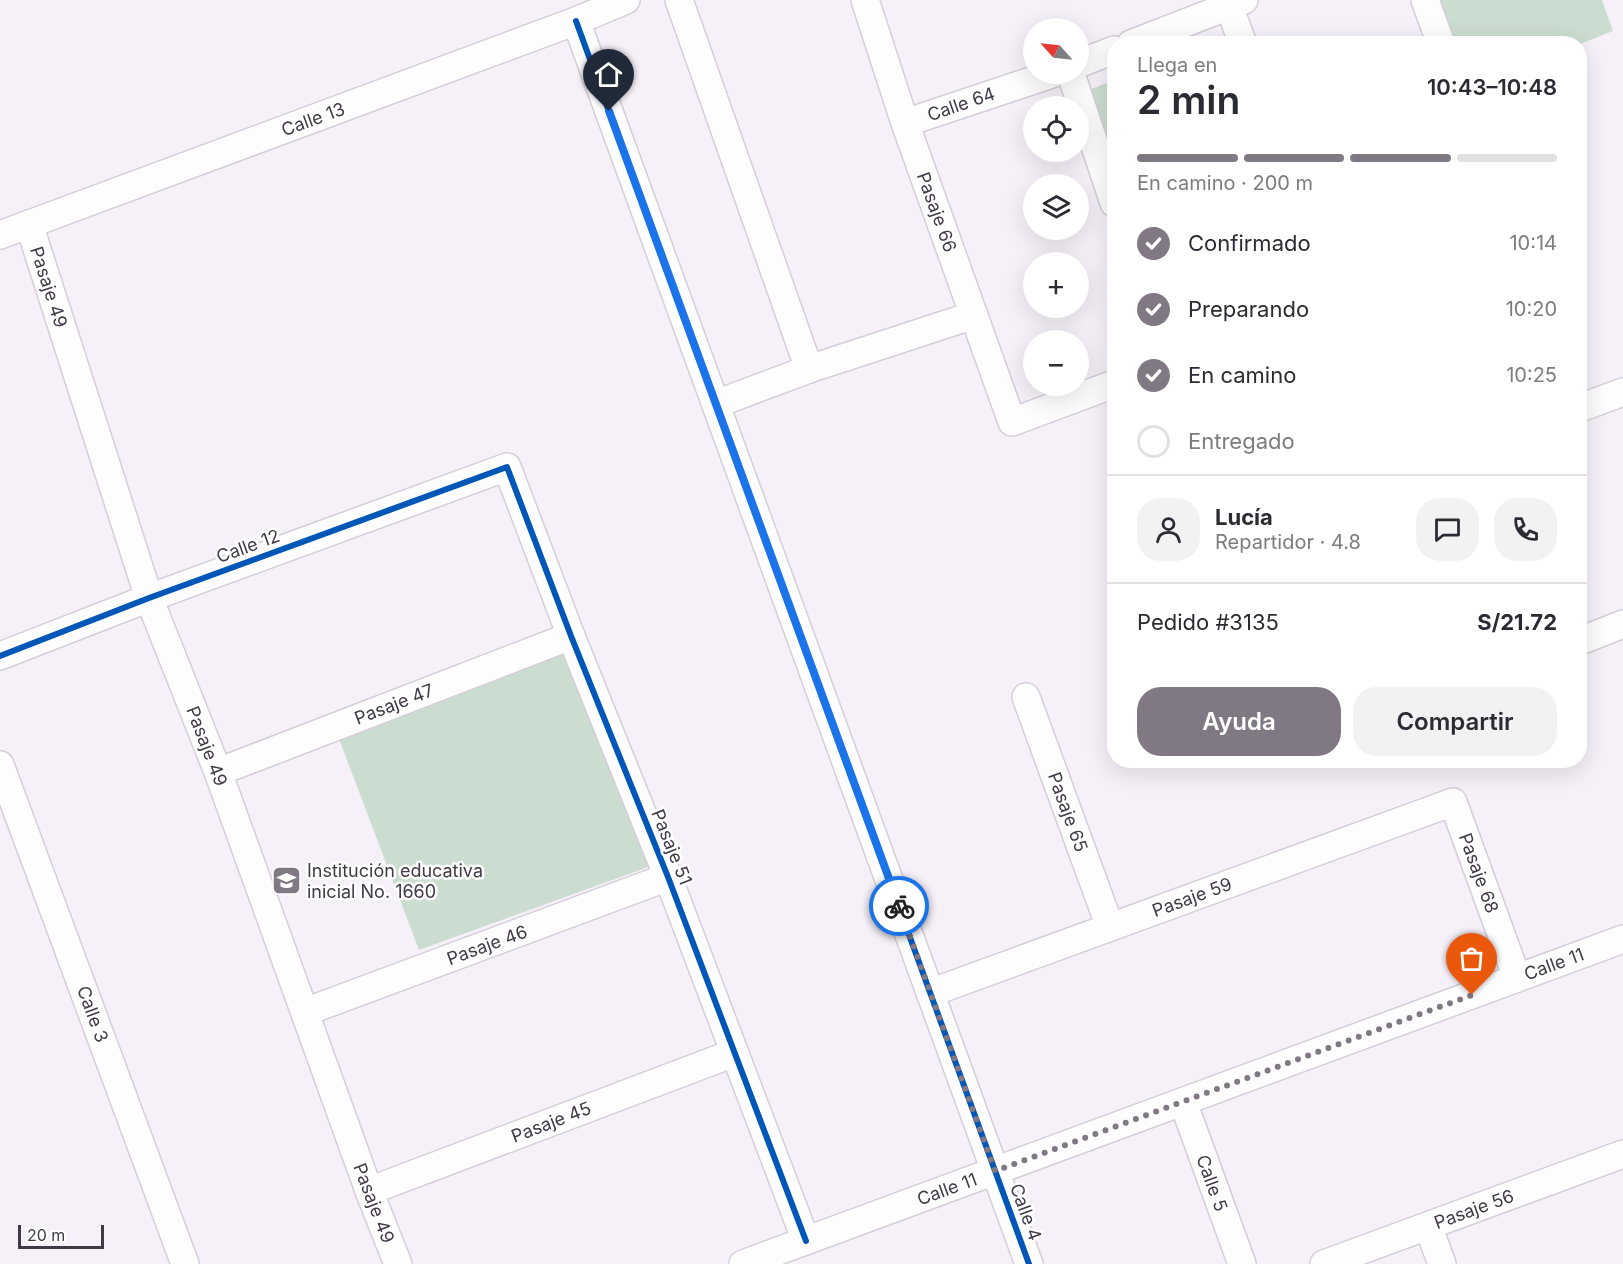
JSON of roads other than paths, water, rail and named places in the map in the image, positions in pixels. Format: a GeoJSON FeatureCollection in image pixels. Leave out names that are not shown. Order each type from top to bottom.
{"type":"FeatureCollection","features":[{"type":"Feature","properties":{"kind":"street","name":"Calle 13"},"geometry":{"type":"LineString","coordinates":[[0,235],[576,21],[626,0]]}},
{"type":"Feature","properties":{"kind":"street"},"geometry":{"type":"LineString","coordinates":[[679,0],[809,369]]}},
{"type":"Feature","properties":{"kind":"street","name":"Pasaje 66"},"geometry":{"type":"LineString","coordinates":[[865,0],[905,123],[1012,422],[1107,387]]}},
{"type":"Feature","properties":{"kind":"street"},"geometry":{"type":"LineString","coordinates":[[1425,0],[1439,36]]}},
{"type":"Feature","properties":{"kind":"street"},"geometry":{"type":"LineString","coordinates":[[1152,36],[1237,3],[1242,36]]}},
{"type":"Feature","properties":{"kind":"street","name":"Calle 4"},"geometry":{"type":"LineString","coordinates":[[576,21],[1029,1264]]}},
{"type":"Feature","properties":{"kind":"street"},"geometry":{"type":"LineString","coordinates":[[1089,60],[1107,53]]}},
{"type":"Feature","properties":{"kind":"street","name":"Calle 64"},"geometry":{"type":"LineString","coordinates":[[905,123],[1023,84]]}},
{"type":"Feature","properties":{"kind":"street"},"geometry":{"type":"LineString","coordinates":[[1074,84],[1107,182]]}},
{"type":"Feature","properties":{"kind":"street","name":"Pasaje 49"},"geometry":{"type":"LineString","coordinates":[[29,224],[149,598],[218,772],[369,1191],[398,1264]]}},
{"type":"Feature","properties":{"kind":"street"},"geometry":{"type":"LineString","coordinates":[[716,404],[809,369],[974,315]]}},
{"type":"Feature","properties":{"kind":"street"},"geometry":{"type":"LineString","coordinates":[[1587,401],[1623,392]]}},
{"type":"Feature","properties":{"kind":"street","name":"Calle 12"},"geometry":{"type":"LineString","coordinates":[[0,656],[149,598],[507,466]]}},
{"type":"Feature","properties":{"kind":"street","name":"Pasaje 51"},"geometry":{"type":"LineString","coordinates":[[507,466],[571,636],[668,878],[806,1241]]}},
{"type":"Feature","properties":{"kind":"street"},"geometry":{"type":"LineString","coordinates":[[1587,638],[1623,624]]}},
{"type":"Feature","properties":{"kind":"street","name":"Pasaje 47"},"geometry":{"type":"LineString","coordinates":[[218,772],[571,636]]}},
{"type":"Feature","properties":{"kind":"street","name":"Pasaje 65"},"geometry":{"type":"LineString","coordinates":[[1026,697],[1110,927]]}},
{"type":"Feature","properties":{"kind":"street","name":"Calle 3"},"geometry":{"type":"LineString","coordinates":[[0,765],[185,1264]]}},
{"type":"Feature","properties":{"kind":"street","name":"Pasaje 59"},"geometry":{"type":"LineString","coordinates":[[930,993],[1453,802]]}},
{"type":"Feature","properties":{"kind":"street","name":"Pasaje 68"},"geometry":{"type":"LineString","coordinates":[[1453,802],[1517,978]]}},
{"type":"Feature","properties":{"kind":"street","name":"Pasaje 46"},"geometry":{"type":"LineString","coordinates":[[305,1012],[668,878]]}},
{"type":"Feature","properties":{"kind":"street","name":"Calle 11"},"geometry":{"type":"LineString","coordinates":[[743,1264],[1623,939]]}},
{"type":"Feature","properties":{"kind":"street","name":"Pasaje 45"},"geometry":{"type":"LineString","coordinates":[[369,1191],[734,1053]]}},
{"type":"Feature","properties":{"kind":"street","name":"Calle 5"},"geometry":{"type":"LineString","coordinates":[[1183,1102],[1242,1264]]}},
{"type":"Feature","properties":{"kind":"street","name":"Pasaje 56"},"geometry":{"type":"LineString","coordinates":[[1324,1264],[1623,1154]]}},
{"type":"Feature","properties":{"kind":"street"},"geometry":{"type":"LineString","coordinates":[[1428,1226],[1442,1264]]}},
{"type":"Feature","properties":{"kind":"place","name":"Institución educativa inicial No. 1660"},"geometry":{"type":"Point","coordinates":[286,880]}}]}
